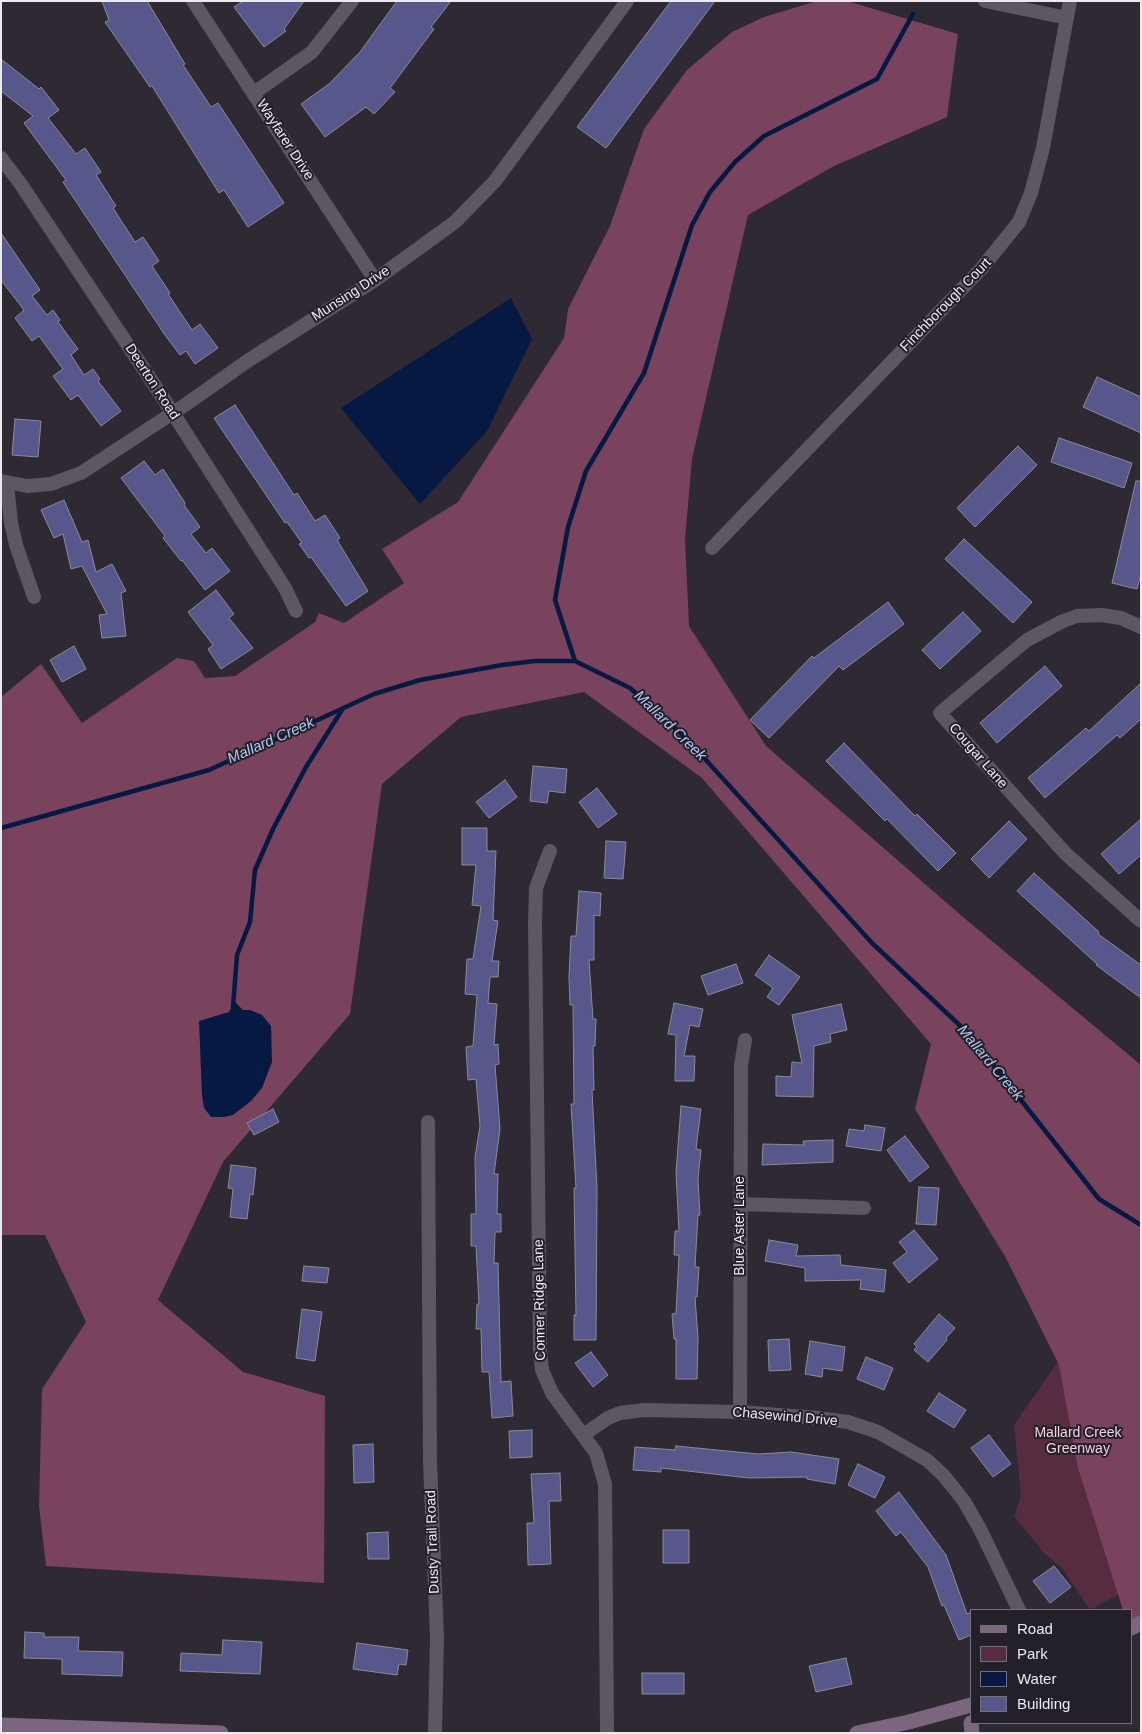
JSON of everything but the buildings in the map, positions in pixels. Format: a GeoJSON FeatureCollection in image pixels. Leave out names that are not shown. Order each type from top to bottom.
{"type":"FeatureCollection","features":[{"type":"Feature","properties":{"kind":"main road"},"geometry":{"type":"LineString","coordinates":[[857,1733],[909,1722],[970,1714]]}},
{"type":"Feature","properties":{"kind":"main road"},"geometry":{"type":"LineString","coordinates":[[1,1725],[221,1733]]}},
{"type":"Feature","properties":{"kind":"street","name":"Wayfarer Drive"},"geometry":{"type":"LineString","coordinates":[[193,1],[376,280]]}},
{"type":"Feature","properties":{"kind":"street"},"geometry":{"type":"LineString","coordinates":[[254,93],[312,52],[352,1]]}},
{"type":"Feature","properties":{"kind":"street","name":"Munsing Drive"},"geometry":{"type":"LineString","coordinates":[[4,483],[27,486],[51,484],[80,473],[173,413],[249,360],[376,280],[456,222],[495,181],[627,1]]}},
{"type":"Feature","properties":{"kind":"street"},"geometry":{"type":"LineString","coordinates":[[985,1],[1067,18]]}},
{"type":"Feature","properties":{"kind":"street","name":"Finchborough Court"},"geometry":{"type":"LineString","coordinates":[[712,548],[981,269],[1019,222],[1031,193],[1044,148],[1070,1]]}},
{"type":"Feature","properties":{"kind":"street","name":"Deerton Road"},"geometry":{"type":"LineString","coordinates":[[1,158],[20,183],[173,413],[285,588],[296,611]]}},
{"type":"Feature","properties":{"kind":"street"},"geometry":{"type":"LineString","coordinates":[[4,483],[16,545],[34,597]]}},
{"type":"Feature","properties":{"kind":"street","name":"Cougar Lane"},"geometry":{"type":"LineString","coordinates":[[1141,627],[1121,618],[1108,616],[1086,615],[1071,617],[1047,628],[1028,640],[940,713],[1065,852],[1141,920]]}},
{"type":"Feature","properties":{"kind":"street","name":"Conner Ridge Lane"},"geometry":{"type":"LineString","coordinates":[[550,851],[536,888],[535,923],[540,1350],[542,1370],[552,1393],[596,1453],[605,1484],[607,1733]]}},
{"type":"Feature","properties":{"kind":"street","name":"Blue Aster Lane"},"geometry":{"type":"LineString","coordinates":[[740,1412],[741,1066],[745,1040]]}},
{"type":"Feature","properties":{"kind":"street","name":"Dusty Trail Road"},"geometry":{"type":"LineString","coordinates":[[428,1122],[430,1462],[437,1636],[435,1733]]}},
{"type":"Feature","properties":{"kind":"street"},"geometry":{"type":"LineString","coordinates":[[740,1204],[864,1208]]}},
{"type":"Feature","properties":{"kind":"street","name":"Chasewind Drive"},"geometry":{"type":"LineString","coordinates":[[583,1435],[608,1418],[620,1413],[644,1410],[740,1412],[848,1422],[878,1432],[927,1460],[944,1476],[964,1502],[980,1529],[1019,1609]]}},
{"type":"Feature","properties":{"kind":"green space"},"geometry":{"type":"Polygon","coordinates":[[[817,1],[847,1],[958,34],[947,117],[834,166],[748,215],[692,459],[685,540],[689,626],[766,746],[963,917],[1141,1065],[1141,1622],[1132,1627],[1132,1609],[1123,1609],[1078,1468],[1059,1365],[1006,1258],[915,1109],[931,1044],[702,778],[584,692],[461,717],[382,784],[350,1014],[223,1162],[158,1300],[243,1372],[325,1396],[324,1583],[46,1566],[39,1506],[42,1389],[86,1322],[45,1235],[1,1235],[1,697],[41,664],[82,723],[177,658],[194,661],[205,678],[235,676],[315,622],[319,613],[344,623],[404,583],[382,549],[458,502],[564,338],[568,309],[610,226],[644,129],[687,70],[732,32],[764,17],[817,1]]]}},
{"type":"Feature","properties":{"kind":"green space","name":"Mallard Creek Greenway"},"geometry":{"type":"Polygon","coordinates":[[[1141,1242],[1141,1582],[1089,1609],[1062,1568],[1044,1553],[1014,1516],[1021,1496],[1014,1425],[1141,1242]]]}},
{"type":"Feature","properties":{"kind":"water"},"geometry":{"type":"Polygon","coordinates":[[[511,298],[532,339],[487,431],[420,504],[341,408],[511,298]]]}},
{"type":"Feature","properties":{"kind":"water"},"geometry":{"type":"Polygon","coordinates":[[[234,1001],[243,1010],[250,1010],[262,1015],[271,1026],[272,1062],[262,1088],[251,1101],[233,1115],[211,1117],[204,1108],[202,1095],[199,1021],[229,1012],[234,1001]]]}},
{"type":"Feature","properties":{"kind":"waterway"},"geometry":{"type":"LineString","coordinates":[[575,661],[555,600],[568,527],[586,471],[644,373],[692,225],[710,192],[735,162],[764,136],[877,79],[913,14]]}},
{"type":"Feature","properties":{"kind":"waterway","name":"Mallard Creek"},"geometry":{"type":"LineString","coordinates":[[1,828],[209,770],[374,694],[420,680],[502,665],[535,661],[575,661],[630,688],[686,738],[872,943],[968,1033],[1099,1199],[1141,1225]]}},
{"type":"Feature","properties":{"kind":"waterway"},"geometry":{"type":"LineString","coordinates":[[233,1007],[237,955],[250,922],[255,870],[273,829],[306,767],[342,710]]}}]}
